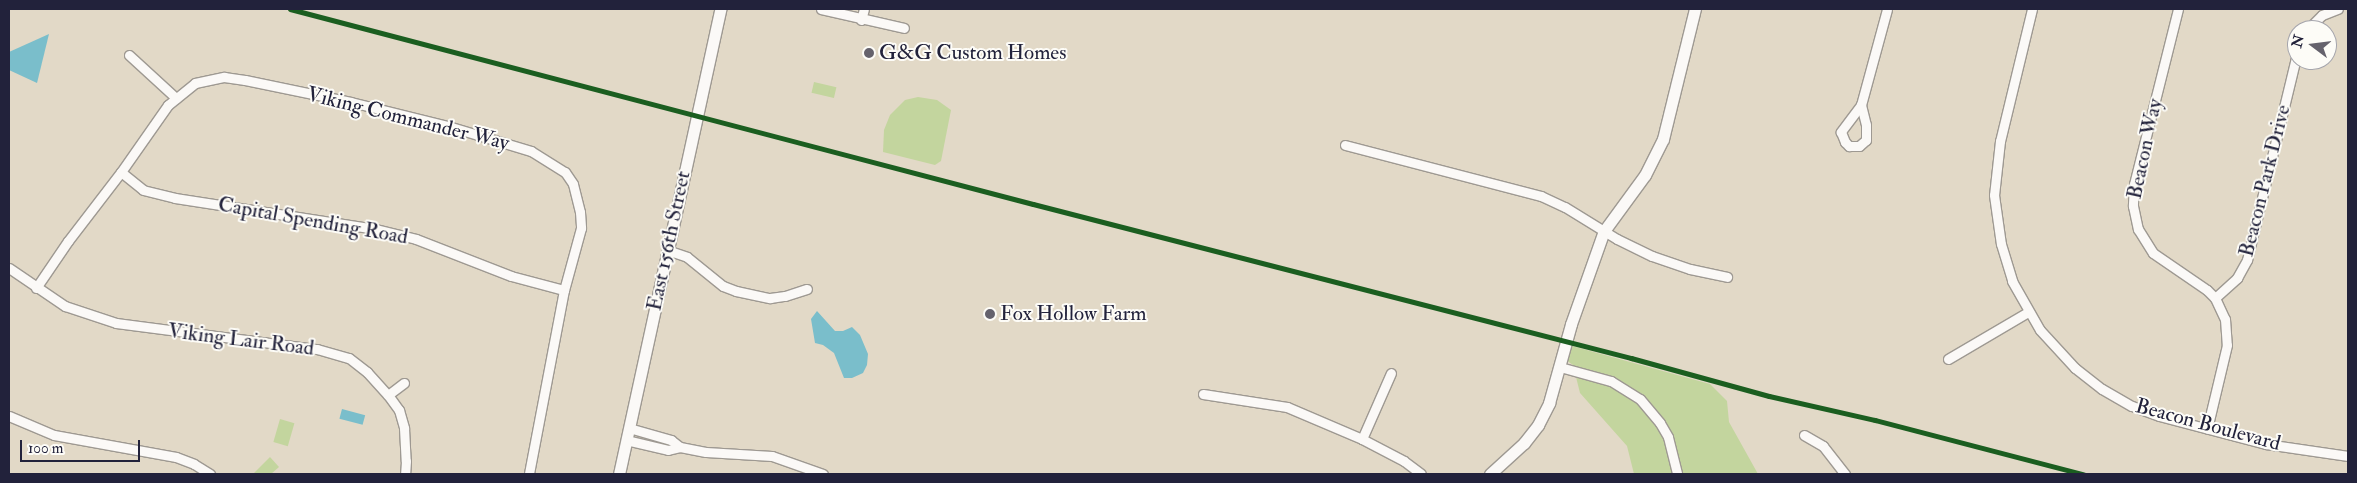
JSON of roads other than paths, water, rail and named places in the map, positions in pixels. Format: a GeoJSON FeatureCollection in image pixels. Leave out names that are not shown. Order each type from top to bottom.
{"type":"FeatureCollection","features":[{"type":"Feature","properties":{"kind":"street","name":"East 156th Street"},"geometry":{"type":"LineString","coordinates":[[619,474],[720,9]]}},
{"type":"Feature","properties":{"kind":"street"},"geometry":{"type":"LineString","coordinates":[[821,9],[861,20],[904,28]]}},
{"type":"Feature","properties":{"kind":"street"},"geometry":{"type":"LineString","coordinates":[[861,20],[864,9]]}},
{"type":"Feature","properties":{"kind":"street"},"geometry":{"type":"LineString","coordinates":[[1490,474],[1524,444],[1538,425],[1549,404],[1585,282],[1604,231],[1644,175],[1661,144],[1694,9]]}},
{"type":"Feature","properties":{"kind":"street"},"geometry":{"type":"LineString","coordinates":[[1861,104],[1887,9]]}},
{"type":"Feature","properties":{"kind":"street","name":"Beacon Boulevard"},"geometry":{"type":"LineString","coordinates":[[2032,9],[2000,141],[1994,195],[2001,244],[2012,281],[2028,312],[2058,352],[2102,389],[2145,411],[2266,444],[2348,456]]}},
{"type":"Feature","properties":{"kind":"street","name":"Beacon Way"},"geometry":{"type":"LineString","coordinates":[[2178,9],[2134,184],[2132,206],[2138,229],[2153,253],[2201,285],[2215,298],[2225,319],[2228,340],[2207,429]]}},
{"type":"Feature","properties":{"kind":"street"},"geometry":{"type":"LineString","coordinates":[[2317,20],[2322,15],[2338,9]]}},
{"type":"Feature","properties":{"kind":"street"},"geometry":{"type":"LineString","coordinates":[[129,55],[176,98]]}},
{"type":"Feature","properties":{"kind":"street","name":"Beacon Park Drive"},"geometry":{"type":"LineString","coordinates":[[2215,298],[2237,278],[2247,260],[2293,70]]}},
{"type":"Feature","properties":{"kind":"street","name":"Viking Commander Way"},"geometry":{"type":"LineString","coordinates":[[36,288],[68,241],[121,172],[157,120],[176,98],[195,83],[224,77],[351,102],[487,136],[544,157],[565,172],[573,184],[582,228],[564,290],[529,474]]}},
{"type":"Feature","properties":{"kind":"street"},"geometry":{"type":"LineString","coordinates":[[1345,145],[1536,194],[1565,207],[1604,231],[1652,256],[1727,277]]}},
{"type":"Feature","properties":{"kind":"street","name":"Capital Spending Road"},"geometry":{"type":"LineString","coordinates":[[121,172],[143,190],[175,198],[376,229],[416,239],[511,276],[564,290]]}},
{"type":"Feature","properties":{"kind":"street"},"geometry":{"type":"LineString","coordinates":[[667,250],[687,257],[723,286],[736,291],[770,298],[785,296],[807,289]]}},
{"type":"Feature","properties":{"kind":"street","name":"Viking Lair Road"},"geometry":{"type":"LineString","coordinates":[[9,268],[65,306],[116,323],[317,349],[349,358],[367,372],[399,410],[404,428],[405,474]]}},
{"type":"Feature","properties":{"kind":"street"},"geometry":{"type":"LineString","coordinates":[[1948,359],[2028,312]]}},
{"type":"Feature","properties":{"kind":"street"},"geometry":{"type":"LineString","coordinates":[[1560,367],[1611,381],[1640,399],[1668,436],[1677,474]]}},
{"type":"Feature","properties":{"kind":"street"},"geometry":{"type":"LineString","coordinates":[[1362,439],[1390,373]]}},
{"type":"Feature","properties":{"kind":"street"},"geometry":{"type":"LineString","coordinates":[[388,395],[404,384]]}},
{"type":"Feature","properties":{"kind":"street"},"geometry":{"type":"LineString","coordinates":[[1204,394],[1287,407],[1362,439],[1404,461],[1421,474]]}},
{"type":"Feature","properties":{"kind":"street"},"geometry":{"type":"LineString","coordinates":[[9,416],[54,435],[176,457],[194,464],[210,474]]}},
{"type":"Feature","properties":{"kind":"street"},"geometry":{"type":"LineString","coordinates":[[629,428],[671,440],[680,447]]}},
{"type":"Feature","properties":{"kind":"street"},"geometry":{"type":"LineString","coordinates":[[1804,435],[1823,446],[1844,474]]}},
{"type":"Feature","properties":{"kind":"street"},"geometry":{"type":"LineString","coordinates":[[626,440],[668,450],[680,447],[706,452],[772,456],[823,474]]}},
{"type":"Feature","properties":{"kind":"water"},"geometry":{"type":"Polygon","coordinates":[[[49,34],[37,83],[9,70],[9,52],[49,34]]]}},
{"type":"Feature","properties":{"kind":"water"},"geometry":{"type":"Polygon","coordinates":[[[817,311],[835,331],[843,331],[852,327],[860,335],[868,354],[867,365],[863,373],[852,378],[844,378],[834,353],[823,345],[815,343],[811,319],[817,311]]]}},
{"type":"Feature","properties":{"kind":"water"},"geometry":{"type":"Polygon","coordinates":[[[342,409],[365,415],[363,425],[339,419],[342,409]]]}},
{"type":"Feature","properties":{"kind":"place","name":"G&G Custom Homes"},"geometry":{"type":"Point","coordinates":[869,53]}},
{"type":"Feature","properties":{"kind":"place","name":"Fox Hollow Farm"},"geometry":{"type":"Point","coordinates":[990,314]}}]}
